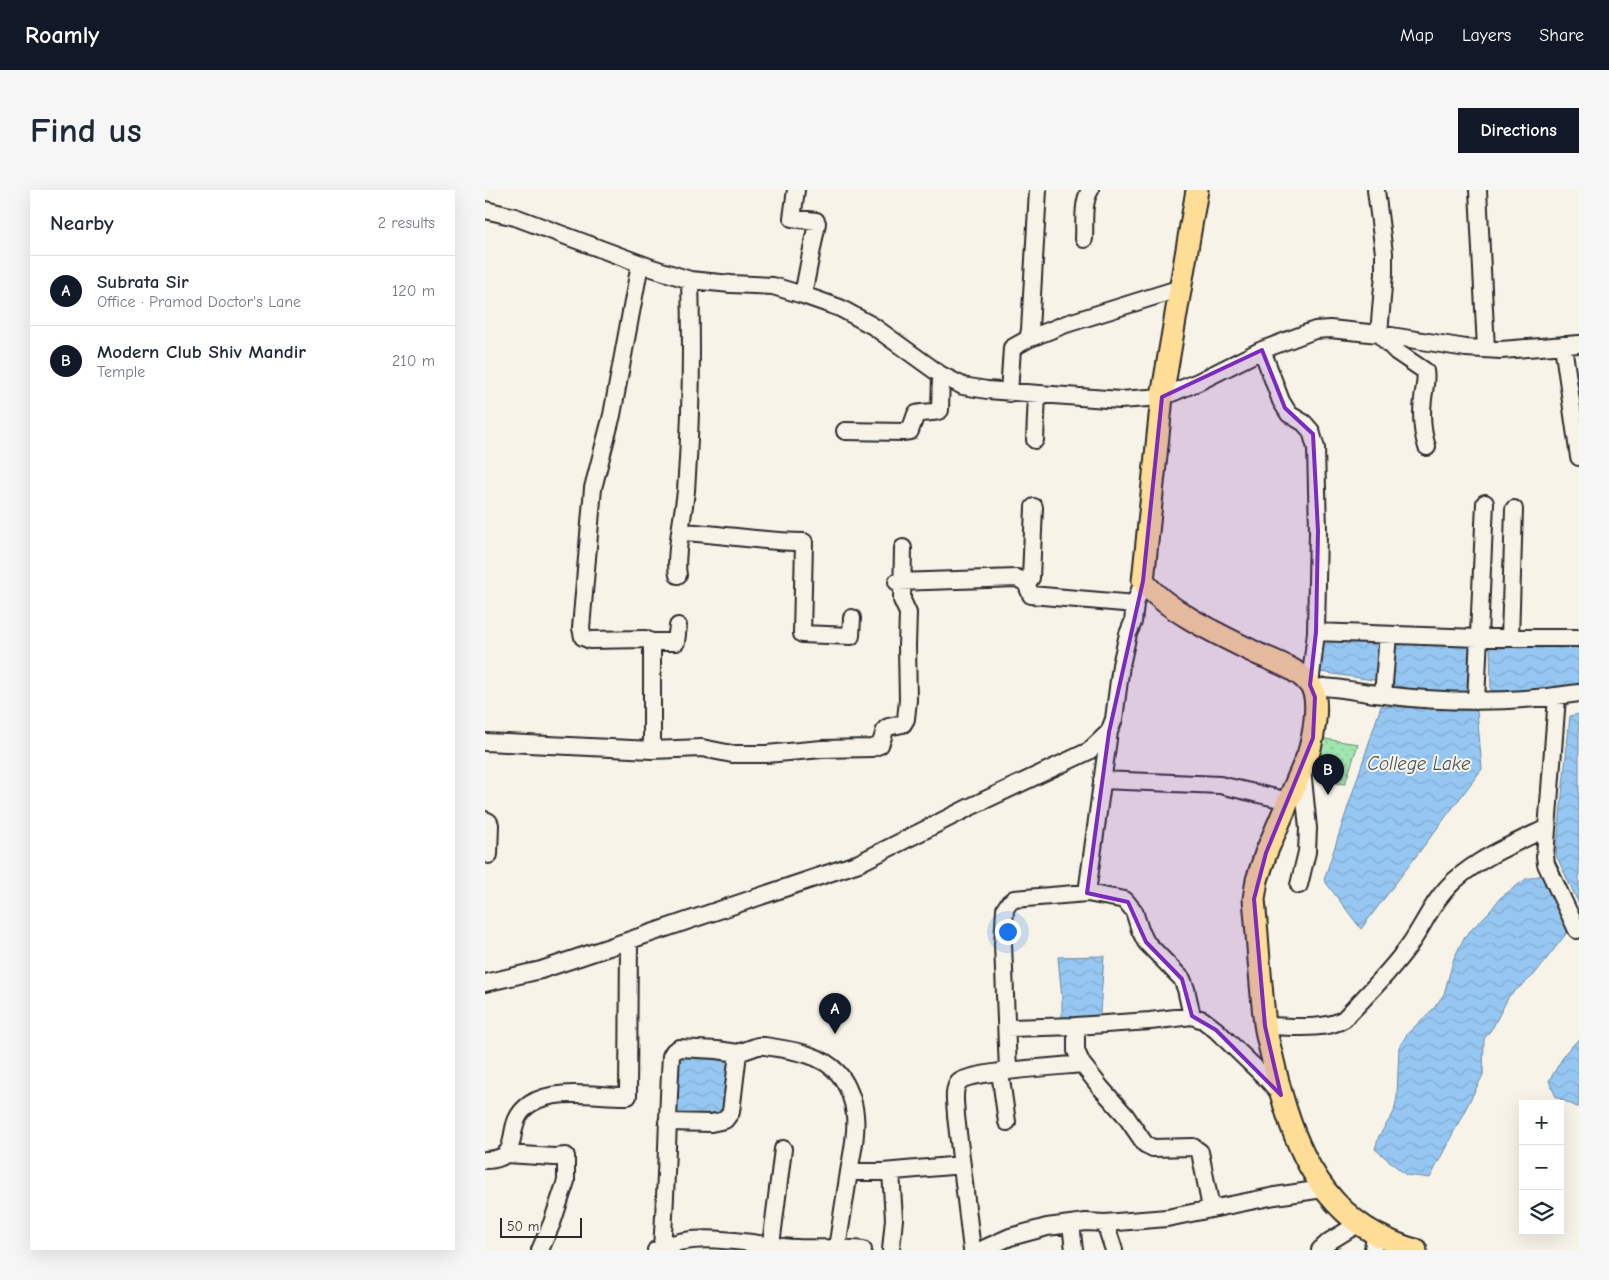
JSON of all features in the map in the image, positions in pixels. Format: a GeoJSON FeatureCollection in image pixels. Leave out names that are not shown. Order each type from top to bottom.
{"type":"FeatureCollection","features":[{"type":"Feature","properties":{"kind":"main road"},"geometry":{"type":"LineString","coordinates":[[1197,190],[1162,397],[1143,581],[1149,589],[1176,609],[1212,631],[1292,670],[1308,681],[1312,688],[1315,723],[1313,738],[1257,880],[1254,899],[1265,1026],[1288,1120],[1307,1162],[1323,1189],[1369,1236],[1410,1249]]}},
{"type":"Feature","properties":{"kind":"street"},"geometry":{"type":"LineString","coordinates":[[796,190],[792,218],[817,220],[803,295]]}},
{"type":"Feature","properties":{"kind":"street"},"geometry":{"type":"LineString","coordinates":[[1028,339],[1031,330],[1038,190]]}},
{"type":"Feature","properties":{"kind":"street"},"geometry":{"type":"LineString","coordinates":[[1084,239],[1085,202],[1089,190]]}},
{"type":"Feature","properties":{"kind":"street"},"geometry":{"type":"LineString","coordinates":[[1376,190],[1384,260],[1382,314],[1379,334]]}},
{"type":"Feature","properties":{"kind":"street"},"geometry":{"type":"LineString","coordinates":[[1483,190],[1486,349]]}},
{"type":"Feature","properties":{"kind":"street"},"geometry":{"type":"LineString","coordinates":[[485,210],[515,218],[640,264],[690,280],[773,286],[841,308],[873,326],[941,375],[963,386],[1009,393],[1121,400],[1162,397],[1198,382],[1262,350],[1315,330],[1331,329],[1379,334],[1466,348],[1501,350],[1571,344],[1579,457]]}},
{"type":"Feature","properties":{"kind":"street"},"geometry":{"type":"LineString","coordinates":[[640,264],[612,415],[593,488],[581,628],[583,637],[590,640],[645,639],[651,642],[676,642],[678,626]]}},
{"type":"Feature","properties":{"kind":"street"},"geometry":{"type":"LineString","coordinates":[[678,575],[686,491],[692,329],[690,280]]}},
{"type":"Feature","properties":{"kind":"street"},"geometry":{"type":"LineString","coordinates":[[1009,393],[1012,348],[1028,339],[1066,324],[1181,288]]}},
{"type":"Feature","properties":{"kind":"street"},"geometry":{"type":"LineString","coordinates":[[1379,334],[1397,352],[1425,371],[1422,412],[1423,433],[1427,447]]}},
{"type":"Feature","properties":{"kind":"street"},"geometry":{"type":"LineString","coordinates":[[1262,350],[1281,401],[1289,414],[1304,423],[1311,431],[1316,448],[1318,531],[1316,632],[1312,688],[1334,688],[1439,700],[1476,701],[1506,701],[1557,697],[1579,693]]}},
{"type":"Feature","properties":{"kind":"street"},"geometry":{"type":"LineString","coordinates":[[845,431],[910,431],[916,414],[940,410],[941,375]]}},
{"type":"Feature","properties":{"kind":"street"},"geometry":{"type":"LineString","coordinates":[[1035,440],[1037,394]]}},
{"type":"Feature","properties":{"kind":"street"},"geometry":{"type":"LineString","coordinates":[[1476,701],[1485,503]]}},
{"type":"Feature","properties":{"kind":"street"},"geometry":{"type":"LineString","coordinates":[[1026,583],[1031,578],[1034,507]]}},
{"type":"Feature","properties":{"kind":"street"},"geometry":{"type":"LineString","coordinates":[[1510,638],[1514,509]]}},
{"type":"Feature","properties":{"kind":"street"},"geometry":{"type":"LineString","coordinates":[[681,532],[720,534],[779,542],[804,542],[802,634],[851,636],[852,618]]}},
{"type":"Feature","properties":{"kind":"street"},"geometry":{"type":"LineString","coordinates":[[485,742],[652,750],[702,748],[732,754],[872,748],[881,745],[887,726],[903,724],[907,719],[909,614],[902,600],[899,582],[903,548]]}},
{"type":"Feature","properties":{"kind":"street"},"geometry":{"type":"LineString","coordinates":[[899,582],[1017,578],[1026,583],[1031,595],[1135,604]]}},
{"type":"Feature","properties":{"kind":"street"},"geometry":{"type":"LineString","coordinates":[[1087,894],[1109,732],[1114,719],[1121,665],[1128,634],[1133,622],[1135,604],[1143,581]]}},
{"type":"Feature","properties":{"kind":"street"},"geometry":{"type":"LineString","coordinates":[[1316,632],[1387,640],[1579,638]]}},
{"type":"Feature","properties":{"kind":"street"},"geometry":{"type":"LineString","coordinates":[[1383,695],[1387,640]]}},
{"type":"Feature","properties":{"kind":"street"},"geometry":{"type":"LineString","coordinates":[[651,642],[652,750]]}},
{"type":"Feature","properties":{"kind":"street"},"geometry":{"type":"LineString","coordinates":[[1557,697],[1545,856],[1546,864],[1577,930]]}},
{"type":"Feature","properties":{"kind":"street"},"geometry":{"type":"LineString","coordinates":[[485,983],[541,970],[859,863],[970,807],[1089,751],[1109,732]]}},
{"type":"Feature","properties":{"kind":"street"},"geometry":{"type":"LineString","coordinates":[[1299,885],[1307,852],[1308,828],[1302,769]]}},
{"type":"Feature","properties":{"kind":"street"},"geometry":{"type":"LineString","coordinates":[[1102,780],[1220,785],[1289,801]]}},
{"type":"Feature","properties":{"kind":"street"},"geometry":{"type":"LineString","coordinates":[[485,820],[490,825],[489,855]]}},
{"type":"Feature","properties":{"kind":"street"},"geometry":{"type":"LineString","coordinates":[[1265,1026],[1326,1026],[1336,1024],[1344,1019],[1393,967],[1439,897],[1454,881],[1473,866],[1499,851],[1547,828]]}},
{"type":"Feature","properties":{"kind":"street"},"geometry":{"type":"LineString","coordinates":[[1007,1122],[1004,1072],[1007,1028],[1003,944],[1005,909],[1013,899],[1087,894],[1125,900],[1134,911],[1146,942],[1182,978],[1187,989],[1192,1016]]}},
{"type":"Feature","properties":{"kind":"street"},"geometry":{"type":"LineString","coordinates":[[485,1160],[494,1160],[507,1154],[511,1149],[513,1125],[522,1111],[530,1104],[551,1096],[628,1096],[629,941]]}},
{"type":"Feature","properties":{"kind":"street"},"geometry":{"type":"LineString","coordinates":[[1007,1028],[1075,1026],[1192,1016],[1203,1020],[1216,1030],[1281,1095]]}},
{"type":"Feature","properties":{"kind":"street"},"geometry":{"type":"LineString","coordinates":[[1075,1026],[1076,1051],[1082,1064],[1125,1115],[1145,1144],[1153,1148],[1193,1147],[1197,1148],[1200,1152],[1211,1208]]}},
{"type":"Feature","properties":{"kind":"street"},"geometry":{"type":"LineString","coordinates":[[837,1248],[854,1143],[855,1116],[851,1098],[838,1072],[815,1058],[792,1050],[758,1046],[738,1053],[679,1048],[674,1051],[671,1056],[667,1122],[667,1177],[659,1248],[680,1241],[695,1240],[771,1245],[799,1249],[837,1248],[858,1250]]}},
{"type":"Feature","properties":{"kind":"street"},"geometry":{"type":"LineString","coordinates":[[667,1122],[711,1123],[725,1120],[731,1112],[738,1053]]}},
{"type":"Feature","properties":{"kind":"street"},"geometry":{"type":"LineString","coordinates":[[972,1250],[955,1096],[957,1085],[963,1079],[1004,1072],[1082,1064]]}},
{"type":"Feature","properties":{"kind":"street"},"geometry":{"type":"LineString","coordinates":[[771,1245],[783,1149]]}},
{"type":"Feature","properties":{"kind":"street"},"geometry":{"type":"LineString","coordinates":[[507,1154],[566,1156],[566,1181],[552,1223],[540,1250]]}},
{"type":"Feature","properties":{"kind":"street"},"geometry":{"type":"LineString","coordinates":[[849,1172],[891,1172],[962,1165]]}},
{"type":"Feature","properties":{"kind":"street"},"geometry":{"type":"LineString","coordinates":[[891,1172],[894,1219],[891,1250]]}},
{"type":"Feature","properties":{"kind":"street"},"geometry":{"type":"LineString","coordinates":[[981,1250],[1007,1245],[1047,1227],[1167,1218],[1211,1208],[1323,1189]]}},
{"type":"Feature","properties":{"kind":"street"},"geometry":{"type":"LineString","coordinates":[[1105,1223],[1114,1250]]}},
{"type":"Feature","properties":{"kind":"street"},"geometry":{"type":"LineString","coordinates":[[1071,1224],[1074,1250]]}},
{"type":"Feature","properties":{"kind":"street"},"geometry":{"type":"LineString","coordinates":[[1320,1250],[1331,1241],[1369,1236]]}},
{"type":"Feature","properties":{"kind":"highlighted area"},"geometry":{"type":"Polygon","coordinates":[[[1262,350],[1285,408],[1313,434],[1318,531],[1316,632],[1310,685],[1315,697],[1313,738],[1266,853],[1254,899],[1265,1026],[1281,1095],[1216,1030],[1192,1016],[1182,979],[1146,942],[1128,902],[1087,893],[1109,732],[1143,581],[1162,397],[1262,350]]]}},
{"type":"Feature","properties":{"kind":"green space"},"geometry":{"type":"Polygon","coordinates":[[[1325,739],[1358,744],[1345,784],[1323,781],[1315,768],[1325,739]]]}},
{"type":"Feature","properties":{"kind":"water"},"geometry":{"type":"Polygon","coordinates":[[[1323,638],[1386,641],[1380,681],[1320,672],[1323,638]]]}},
{"type":"Feature","properties":{"kind":"water"},"geometry":{"type":"Polygon","coordinates":[[[1402,640],[1471,644],[1471,693],[1387,690],[1393,652],[1402,640]]]}},
{"type":"Feature","properties":{"kind":"water"},"geometry":{"type":"Polygon","coordinates":[[[1490,644],[1579,646],[1579,687],[1491,691],[1490,644]]]}},
{"type":"Feature","properties":{"kind":"water","name":"College Lake"},"geometry":{"type":"Polygon","coordinates":[[[1381,706],[1477,711],[1482,769],[1361,929],[1324,880],[1381,706]]]}},
{"type":"Feature","properties":{"kind":"water"},"geometry":{"type":"Polygon","coordinates":[[[1579,714],[1579,904],[1556,855],[1570,716],[1579,714]]]}},
{"type":"Feature","properties":{"kind":"water"},"geometry":{"type":"Polygon","coordinates":[[[1542,875],[1569,930],[1534,975],[1509,996],[1493,1027],[1484,1039],[1483,1075],[1430,1178],[1406,1175],[1375,1149],[1379,1136],[1394,1112],[1397,1097],[1399,1047],[1408,1033],[1434,1008],[1444,994],[1454,958],[1465,936],[1491,910],[1500,898],[1526,879],[1542,875]]]}},
{"type":"Feature","properties":{"kind":"water"},"geometry":{"type":"Polygon","coordinates":[[[1104,956],[1098,1021],[1062,1022],[1058,957],[1104,956]]]}},
{"type":"Feature","properties":{"kind":"water"},"geometry":{"type":"Polygon","coordinates":[[[1579,1039],[1579,1107],[1556,1097],[1549,1081],[1566,1052],[1579,1039]]]}},
{"type":"Feature","properties":{"kind":"water"},"geometry":{"type":"Polygon","coordinates":[[[676,1056],[729,1061],[723,1118],[670,1113],[676,1056]]]}},
{"type":"Feature","properties":{"kind":"place","name":"Modern Club Shiv Mandir"},"geometry":{"type":"Point","coordinates":[1328,795]}},
{"type":"Feature","properties":{"kind":"place","name":"Subrata Sir"},"geometry":{"type":"Point","coordinates":[835,1034]}}]}
